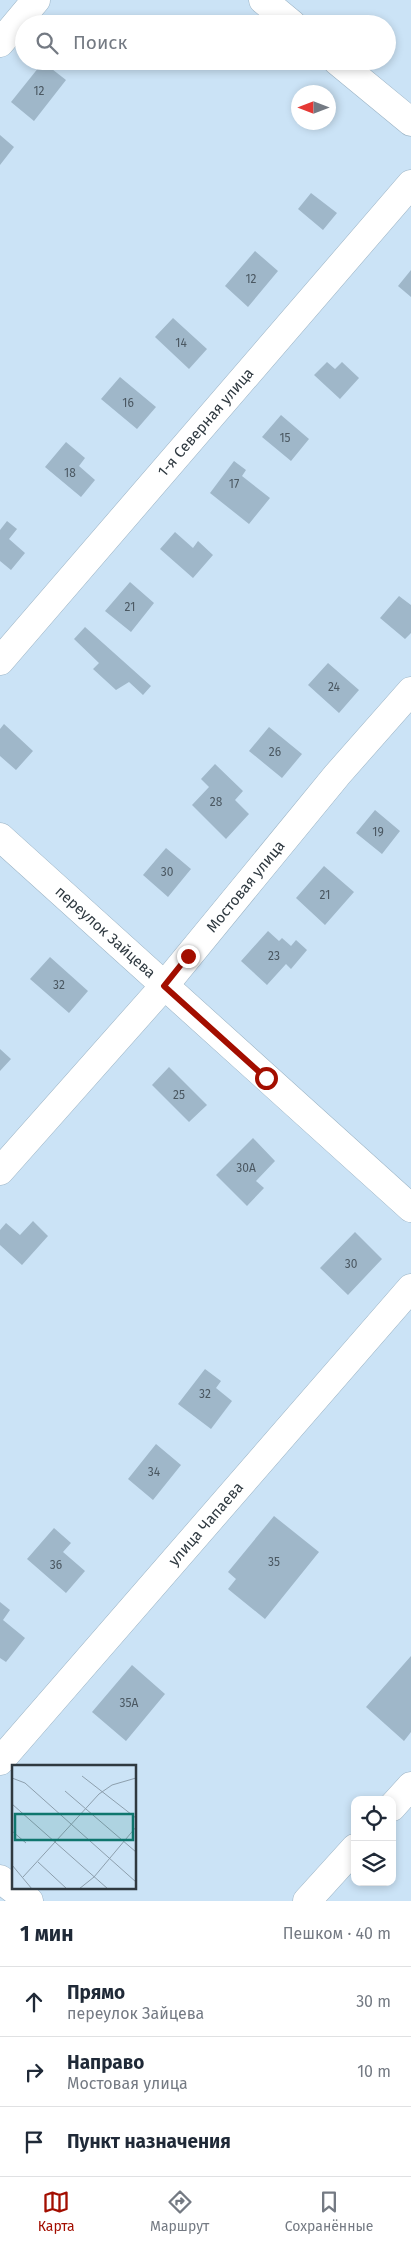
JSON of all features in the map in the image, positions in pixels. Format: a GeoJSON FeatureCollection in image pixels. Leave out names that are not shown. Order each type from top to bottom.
{"type":"FeatureCollection","features":[{"type":"Feature","properties":{"kind":"street"},"geometry":{"type":"LineString","coordinates":[[23,15],[36,0]]}},
{"type":"Feature","properties":{"kind":"street"},"geometry":{"type":"LineString","coordinates":[[263,0],[281,15]]}},
{"type":"Feature","properties":{"kind":"street"},"geometry":{"type":"LineString","coordinates":[[0,43],[15,25]]}},
{"type":"Feature","properties":{"kind":"street"},"geometry":{"type":"LineString","coordinates":[[348,70],[411,122]]}},
{"type":"Feature","properties":{"kind":"street","name":"1-я Северная улица"},"geometry":{"type":"LineString","coordinates":[[0,661],[411,184]]}},
{"type":"Feature","properties":{"kind":"street","name":"Мостовая улица"},"geometry":{"type":"LineString","coordinates":[[0,1171],[164,986],[337,774],[411,691]]}},
{"type":"Feature","properties":{"kind":"street","name":"переулок Зайцева"},"geometry":{"type":"LineString","coordinates":[[0,837],[411,1208]]}},
{"type":"Feature","properties":{"kind":"street","name":"улица Чапаева"},"geometry":{"type":"LineString","coordinates":[[0,1761],[411,1288]]}},
{"type":"Feature","properties":{"kind":"street"},"geometry":{"type":"LineString","coordinates":[[396,1803],[411,1786]]}},
{"type":"Feature","properties":{"kind":"street"},"geometry":{"type":"LineString","coordinates":[[307,1901],[351,1852]]}},
{"type":"Feature","properties":{"kind":"street"},"geometry":{"type":"LineString","coordinates":[[0,1879],[29,1901]]}},
{"type":"Feature","properties":{"kind":"building"},"geometry":{"type":"Polygon","coordinates":[[[37,70],[53,70],[66,80],[34,121],[11,102],[37,70]]]}},
{"type":"Feature","properties":{"kind":"building"},"geometry":{"type":"Polygon","coordinates":[[[0,135],[14,147],[0,165],[0,135]]]}},
{"type":"Feature","properties":{"kind":"building"},"geometry":{"type":"Polygon","coordinates":[[[311,193],[337,213],[323,230],[298,209],[311,193]]]}},
{"type":"Feature","properties":{"kind":"building"},"geometry":{"type":"Polygon","coordinates":[[[255,251],[278,271],[248,307],[225,286],[255,251]]]}},
{"type":"Feature","properties":{"kind":"building"},"geometry":{"type":"Polygon","coordinates":[[[411,270],[411,297],[398,286],[411,270]]]}},
{"type":"Feature","properties":{"kind":"building"},"geometry":{"type":"Polygon","coordinates":[[[173,318],[207,349],[189,369],[155,337],[173,318]]]}},
{"type":"Feature","properties":{"kind":"building"},"geometry":{"type":"Polygon","coordinates":[[[327,362],[335,369],[342,362],[359,378],[340,399],[314,375],[327,362]]]}},
{"type":"Feature","properties":{"kind":"building"},"geometry":{"type":"Polygon","coordinates":[[[120,377],[156,407],[137,429],[101,399],[120,377]]]}},
{"type":"Feature","properties":{"kind":"building"},"geometry":{"type":"Polygon","coordinates":[[[281,415],[309,439],[291,461],[262,437],[281,415]]]}},
{"type":"Feature","properties":{"kind":"building"},"geometry":{"type":"Polygon","coordinates":[[[66,442],[85,458],[79,466],[95,480],[81,497],[45,467],[66,442]]]}},
{"type":"Feature","properties":{"kind":"building"},"geometry":{"type":"Polygon","coordinates":[[[234,461],[246,470],[242,476],[270,498],[249,524],[210,493],[234,461]]]}},
{"type":"Feature","properties":{"kind":"building"},"geometry":{"type":"Polygon","coordinates":[[[7,521],[17,529],[9,539],[25,553],[11,570],[0,561],[0,530],[7,521]]]}},
{"type":"Feature","properties":{"kind":"building"},"geometry":{"type":"Polygon","coordinates":[[[175,532],[193,548],[198,541],[213,555],[193,578],[160,549],[175,532]]]}},
{"type":"Feature","properties":{"kind":"building"},"geometry":{"type":"Polygon","coordinates":[[[130,582],[154,603],[131,632],[105,611],[130,582]]]}},
{"type":"Feature","properties":{"kind":"building"},"geometry":{"type":"Polygon","coordinates":[[[399,596],[411,605],[411,633],[405,639],[380,618],[399,596]]]}},
{"type":"Feature","properties":{"kind":"building"},"geometry":{"type":"Polygon","coordinates":[[[85,627],[151,686],[143,695],[129,682],[116,690],[93,669],[99,663],[74,639],[85,627]]]}},
{"type":"Feature","properties":{"kind":"building"},"geometry":{"type":"Polygon","coordinates":[[[328,663],[359,690],[339,713],[308,685],[328,663]]]}},
{"type":"Feature","properties":{"kind":"building"},"geometry":{"type":"Polygon","coordinates":[[[4,724],[33,751],[16,770],[0,756],[0,729],[4,724]]]}},
{"type":"Feature","properties":{"kind":"building"},"geometry":{"type":"Polygon","coordinates":[[[269,727],[302,754],[282,778],[249,751],[269,727]]]}},
{"type":"Feature","properties":{"kind":"building"},"geometry":{"type":"Polygon","coordinates":[[[215,764],[243,791],[235,800],[249,814],[226,839],[192,805],[209,787],[201,779],[215,764]]]}},
{"type":"Feature","properties":{"kind":"building"},"geometry":{"type":"Polygon","coordinates":[[[375,810],[400,831],[382,854],[356,833],[375,810]]]}},
{"type":"Feature","properties":{"kind":"building"},"geometry":{"type":"Polygon","coordinates":[[[166,848],[191,869],[168,897],[143,875],[166,848]]]}},
{"type":"Feature","properties":{"kind":"building"},"geometry":{"type":"Polygon","coordinates":[[[324,866],[354,892],[325,925],[296,898],[324,866]]]}},
{"type":"Feature","properties":{"kind":"building"},"geometry":{"type":"Polygon","coordinates":[[[268,931],[279,941],[282,938],[291,946],[296,940],[307,950],[291,969],[286,964],[267,985],[241,961],[268,931]]]}},
{"type":"Feature","properties":{"kind":"building"},"geometry":{"type":"Polygon","coordinates":[[[50,957],[88,991],[69,1013],[30,979],[50,957]]]}},
{"type":"Feature","properties":{"kind":"building"},"geometry":{"type":"Polygon","coordinates":[[[0,1049],[11,1059],[0,1071],[0,1049]]]}},
{"type":"Feature","properties":{"kind":"building"},"geometry":{"type":"Polygon","coordinates":[[[169,1067],[207,1105],[189,1122],[152,1085],[169,1067]]]}},
{"type":"Feature","properties":{"kind":"building"},"geometry":{"type":"Polygon","coordinates":[[[253,1138],[275,1161],[256,1181],[264,1188],[247,1206],[216,1175],[253,1138]]]}},
{"type":"Feature","properties":{"kind":"building"},"geometry":{"type":"Polygon","coordinates":[[[33,1221],[48,1236],[22,1265],[0,1245],[0,1230],[6,1223],[20,1235],[33,1221]]]}},
{"type":"Feature","properties":{"kind":"building"},"geometry":{"type":"Polygon","coordinates":[[[355,1232],[382,1259],[348,1295],[320,1268],[355,1232]]]}},
{"type":"Feature","properties":{"kind":"building"},"geometry":{"type":"Polygon","coordinates":[[[205,1369],[221,1381],[216,1388],[232,1401],[211,1429],[178,1404],[205,1369]]]}},
{"type":"Feature","properties":{"kind":"building"},"geometry":{"type":"Polygon","coordinates":[[[156,1444],[181,1465],[153,1500],[128,1479],[156,1444]]]}},
{"type":"Feature","properties":{"kind":"building"},"geometry":{"type":"Polygon","coordinates":[[[274,1516],[319,1552],[265,1619],[228,1589],[236,1579],[228,1572],[274,1516]]]}},
{"type":"Feature","properties":{"kind":"building"},"geometry":{"type":"Polygon","coordinates":[[[54,1528],[71,1543],[63,1552],[85,1571],[66,1593],[27,1559],[54,1528]]]}},
{"type":"Feature","properties":{"kind":"building"},"geometry":{"type":"Polygon","coordinates":[[[0,1602],[10,1610],[3,1620],[25,1638],[6,1662],[0,1658],[0,1602]]]}},
{"type":"Feature","properties":{"kind":"building"},"geometry":{"type":"Polygon","coordinates":[[[411,1656],[411,1732],[404,1741],[366,1707],[411,1656]]]}},
{"type":"Feature","properties":{"kind":"building"},"geometry":{"type":"Polygon","coordinates":[[[132,1665],[165,1694],[126,1741],[92,1712],[132,1665]]]}},
{"type":"Feature","properties":{"kind":"route"},"geometry":{"type":"LineString","coordinates":[[188,956],[164,986],[266,1078]]}}]}
